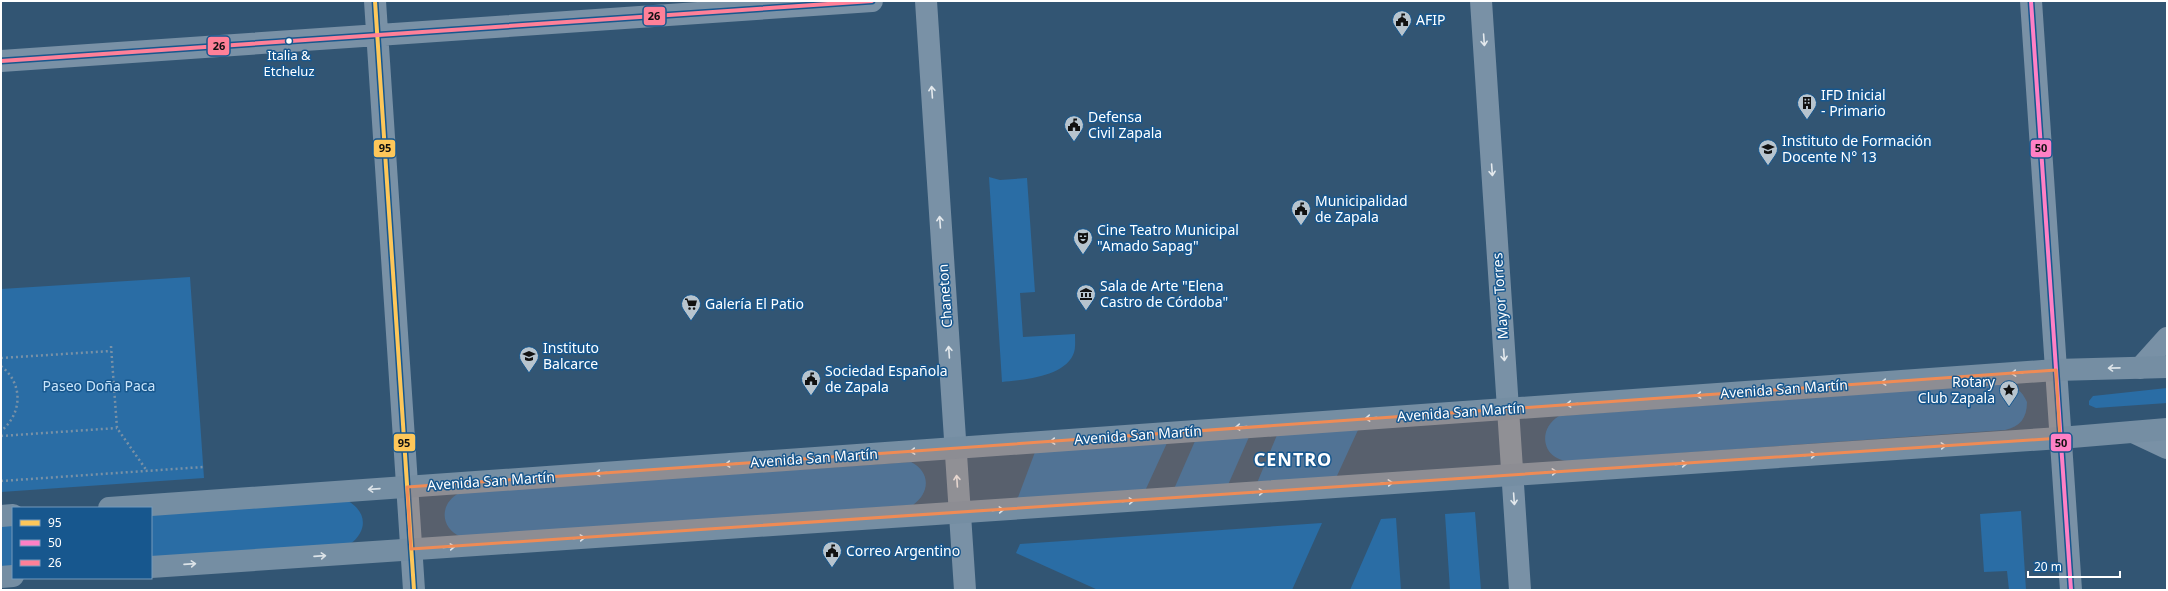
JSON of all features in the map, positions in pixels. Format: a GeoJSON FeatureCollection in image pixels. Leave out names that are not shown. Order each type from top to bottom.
{"type":"FeatureCollection","features":[{"type":"Feature","properties":{"kind":"main road","name":"Avenida San Martín"},"geometry":{"type":"LineString","coordinates":[[123,507],[2056,370],[2167,367]]}},
{"type":"Feature","properties":{"kind":"main road"},"geometry":{"type":"LineString","coordinates":[[152,567],[2167,430]]}},
{"type":"Feature","properties":{"kind":"main road"},"geometry":{"type":"LineString","coordinates":[[1,516],[12,515]]}},
{"type":"Feature","properties":{"kind":"main road"},"geometry":{"type":"LineString","coordinates":[[1,577],[12,576]]}},
{"type":"Feature","properties":{"kind":"street"},"geometry":{"type":"LineString","coordinates":[[375,1],[414,590]]}},
{"type":"Feature","properties":{"kind":"street"},"geometry":{"type":"LineString","coordinates":[[1,61],[872,1]]}},
{"type":"Feature","properties":{"kind":"street","name":"Chaneton"},"geometry":{"type":"LineString","coordinates":[[926,1],[965,590]]}},
{"type":"Feature","properties":{"kind":"street","name":"Mayor Torres"},"geometry":{"type":"LineString","coordinates":[[1481,1],[1520,590]]}},
{"type":"Feature","properties":{"kind":"street"},"geometry":{"type":"LineString","coordinates":[[2031,1],[2070,590]]}},
{"type":"Feature","properties":{"kind":"street"},"geometry":{"type":"LineString","coordinates":[[2140,368],[2167,338]]}},
{"type":"Feature","properties":{"kind":"street"},"geometry":{"type":"LineString","coordinates":[[2133,432],[2167,448]]}},
{"type":"Feature","properties":{"kind":"path"},"geometry":{"type":"LineString","coordinates":[[111,346],[117,428],[147,471]]}},
{"type":"Feature","properties":{"kind":"path"},"geometry":{"type":"LineString","coordinates":[[1,358],[111,351]]}},
{"type":"Feature","properties":{"kind":"path"},"geometry":{"type":"LineString","coordinates":[[1,366],[11,375],[19,398],[11,422],[1,431]]}},
{"type":"Feature","properties":{"kind":"path"},"geometry":{"type":"LineString","coordinates":[[1,436],[117,428]]}},
{"type":"Feature","properties":{"kind":"path"},"geometry":{"type":"LineString","coordinates":[[1,481],[203,467]]}},
{"type":"Feature","properties":{"kind":"highlighted area"},"geometry":{"type":"Polygon","coordinates":[[[2056,370],[2060,438],[411,549],[407,487],[2056,370]]]}},
{"type":"Feature","properties":{"kind":"green space"},"geometry":{"type":"Polygon","coordinates":[[[989,177],[1000,180],[1027,178],[1035,292],[1020,293],[1023,337],[1075,334],[1075,350],[1068,362],[1051,373],[1041,376],[1002,382],[989,177]]]}},
{"type":"Feature","properties":{"kind":"green space","name":"Paseo Doña Paca"},"geometry":{"type":"Polygon","coordinates":[[[190,277],[204,478],[1,492],[1,289],[190,277]]]}},
{"type":"Feature","properties":{"kind":"green space"},"geometry":{"type":"Polygon","coordinates":[[[2003,384],[2012,386],[2018,390],[2027,402],[2026,413],[2022,421],[2015,427],[2005,430],[1568,461],[1559,459],[1553,455],[1548,449],[1545,435],[1547,428],[1559,416],[2003,384]]]}},
{"type":"Feature","properties":{"kind":"green space"},"geometry":{"type":"Polygon","coordinates":[[[2167,388],[2167,403],[2096,408],[2089,405],[2089,401],[2093,396],[2167,388]]]}},
{"type":"Feature","properties":{"kind":"green space"},"geometry":{"type":"Polygon","coordinates":[[[1358,430],[1336,478],[1257,483],[1277,435],[1358,430]]]}},
{"type":"Feature","properties":{"kind":"green space"},"geometry":{"type":"Polygon","coordinates":[[[1249,437],[1228,485],[1174,489],[1195,441],[1249,437]]]}},
{"type":"Feature","properties":{"kind":"green space"},"geometry":{"type":"Polygon","coordinates":[[[1167,443],[1145,491],[1017,500],[1035,452],[1167,443]]]}},
{"type":"Feature","properties":{"kind":"green space"},"geometry":{"type":"Polygon","coordinates":[[[911,462],[918,466],[922,471],[926,483],[923,495],[913,505],[461,537],[449,528],[445,516],[445,509],[448,503],[459,493],[911,462]]]}},
{"type":"Feature","properties":{"kind":"green space"},"geometry":{"type":"Polygon","coordinates":[[[348,501],[359,511],[363,522],[360,533],[350,544],[152,559],[152,513],[348,501]]]}},
{"type":"Feature","properties":{"kind":"green space"},"geometry":{"type":"Polygon","coordinates":[[[2021,511],[2026,590],[2009,590],[2007,571],[1984,572],[1980,514],[2021,511]]]}},
{"type":"Feature","properties":{"kind":"green space"},"geometry":{"type":"Polygon","coordinates":[[[1475,512],[1481,590],[1450,590],[1445,514],[1475,512]]]}},
{"type":"Feature","properties":{"kind":"green space"},"geometry":{"type":"Polygon","coordinates":[[[1396,518],[1401,590],[1350,590],[1381,519],[1396,518]]]}},
{"type":"Feature","properties":{"kind":"green space"},"geometry":{"type":"Polygon","coordinates":[[[12,523],[12,569],[1,570],[1,524],[12,523]]]}},
{"type":"Feature","properties":{"kind":"green space"},"geometry":{"type":"Polygon","coordinates":[[[1322,523],[1292,590],[1098,590],[1016,553],[1020,544],[1322,523]]]}},
{"type":"Feature","properties":{"kind":"transit line","name":"95"},"geometry":{"type":"LineString","coordinates":[[375,1],[414,590]]}},
{"type":"Feature","properties":{"kind":"transit line","name":"26"},"geometry":{"type":"LineString","coordinates":[[1,61],[872,1]]}},
{"type":"Feature","properties":{"kind":"transit line","name":"50"},"geometry":{"type":"LineString","coordinates":[[2031,1],[2071,590]]}},
{"type":"Feature","properties":{"kind":"place","name":"AFIP"},"geometry":{"type":"Point","coordinates":[1402,37]}},
{"type":"Feature","properties":{"kind":"place","name":"Italia & Etcheluz"},"geometry":{"type":"Point","coordinates":[289,41]}},
{"type":"Feature","properties":{"kind":"place","name":"IFD Inicial - Primario"},"geometry":{"type":"Point","coordinates":[1807,120]}},
{"type":"Feature","properties":{"kind":"place","name":"Defensa Civil Zapala"},"geometry":{"type":"Point","coordinates":[1074,142]}},
{"type":"Feature","properties":{"kind":"place","name":"Instituto de Formación Docente N° 13"},"geometry":{"type":"Point","coordinates":[1768,166]}},
{"type":"Feature","properties":{"kind":"place","name":"Municipalidad de Zapala"},"geometry":{"type":"Point","coordinates":[1301,226]}},
{"type":"Feature","properties":{"kind":"place","name":"Cine Teatro Municipal \"Amado Sapag\""},"geometry":{"type":"Point","coordinates":[1083,255]}},
{"type":"Feature","properties":{"kind":"place","name":"Sala de Arte \"Elena Castro de Córdoba\""},"geometry":{"type":"Point","coordinates":[1086,311]}},
{"type":"Feature","properties":{"kind":"place","name":"Galería El Patio"},"geometry":{"type":"Point","coordinates":[691,321]}},
{"type":"Feature","properties":{"kind":"place","name":"Instituto Balcarce"},"geometry":{"type":"Point","coordinates":[529,373]}},
{"type":"Feature","properties":{"kind":"place","name":"Sociedad Española de Zapala"},"geometry":{"type":"Point","coordinates":[811,396]}},
{"type":"Feature","properties":{"kind":"place","name":"Rotary Club Zapala"},"geometry":{"type":"Point","coordinates":[2009,407]}},
{"type":"Feature","properties":{"kind":"place","name":"Correo Argentino"},"geometry":{"type":"Point","coordinates":[832,568]}},
{"type":"Feature","properties":{"kind":"district","name":"CENTRO"},"geometry":{"type":"Point","coordinates":[1293,460]}}]}
